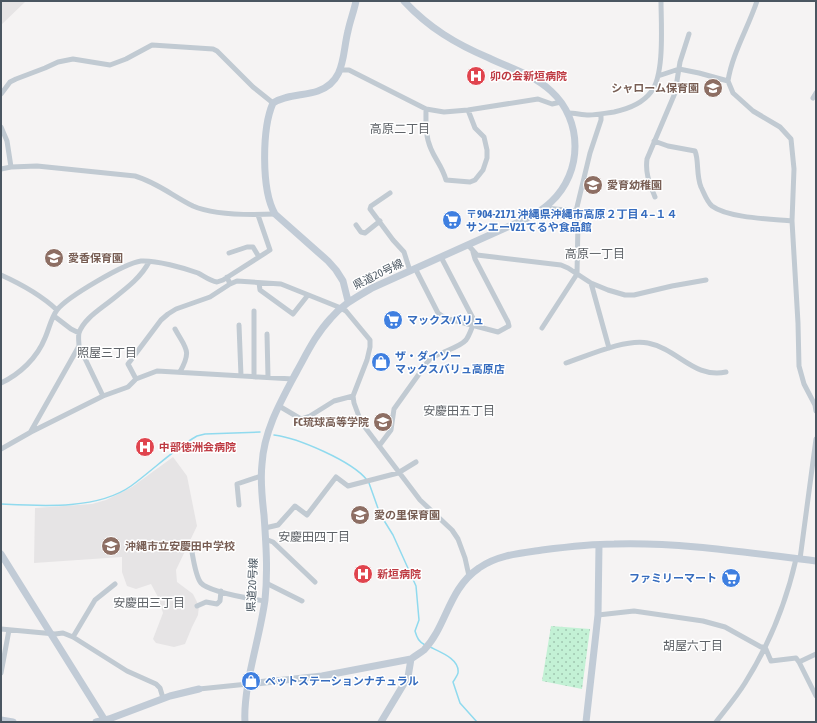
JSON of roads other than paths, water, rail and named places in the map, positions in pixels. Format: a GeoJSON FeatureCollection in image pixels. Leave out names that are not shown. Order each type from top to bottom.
{"type":"FeatureCollection","features":[{"type":"Feature","properties":{"kind":"main road"},"geometry":{"type":"LineString","coordinates":[[348,301],[343,281],[336,270],[328,261],[275,214],[271,207],[266,188],[265,142],[267,122],[274,103],[280,99],[323,90],[330,86],[341,70],[347,32],[356,1]]}},
{"type":"Feature","properties":{"kind":"main road","name":"県道20号線"},"geometry":{"type":"LineString","coordinates":[[245,722],[245,703],[266,583],[261,476],[262,463],[268,430],[292,379],[308,350],[322,328],[348,301],[372,288],[521,222],[544,208],[552,201],[562,188],[572,167],[575,154],[576,140],[568,113],[551,90],[532,77],[466,48],[440,33],[421,18],[404,1]]}},
{"type":"Feature","properties":{"kind":"main road"},"geometry":{"type":"LineString","coordinates":[[248,684],[322,676],[411,659],[427,646],[454,596],[469,576],[480,567],[502,557],[568,547],[615,544],[690,546],[816,561]]}},
{"type":"Feature","properties":{"kind":"main road"},"geometry":{"type":"LineString","coordinates":[[586,722],[598,615],[599,545]]}},
{"type":"Feature","properties":{"kind":"main road"},"geometry":{"type":"LineString","coordinates":[[1,554],[106,721]]}},
{"type":"Feature","properties":{"kind":"main road"},"geometry":{"type":"LineString","coordinates":[[381,722],[408,678],[411,659]]}},
{"type":"Feature","properties":{"kind":"main road"},"geometry":{"type":"LineString","coordinates":[[96,722],[106,721],[163,698],[199,689]]}},
{"type":"Feature","properties":{"kind":"main road"},"geometry":{"type":"LineString","coordinates":[[1,720],[13,722]]}},
{"type":"Feature","properties":{"kind":"street"},"geometry":{"type":"LineString","coordinates":[[568,113],[590,115],[628,109],[641,102],[651,92],[657,82],[658,76],[661,40],[661,1]]}},
{"type":"Feature","properties":{"kind":"street"},"geometry":{"type":"LineString","coordinates":[[757,1],[752,17],[730,69],[728,81],[733,93],[754,111],[780,127],[792,139],[794,168],[792,222],[799,366],[804,384],[815,405],[816,411]]}},
{"type":"Feature","properties":{"kind":"street"},"geometry":{"type":"LineString","coordinates":[[655,197],[648,179],[646,169],[647,159],[675,93],[679,69],[689,34]]}},
{"type":"Feature","properties":{"kind":"street"},"geometry":{"type":"LineString","coordinates":[[1,94],[10,82],[58,62],[73,59],[110,65],[126,59],[152,45],[213,49],[217,51],[253,87],[274,103]]}},
{"type":"Feature","properties":{"kind":"street"},"geometry":{"type":"LineString","coordinates":[[658,76],[679,69],[728,81]]}},
{"type":"Feature","properties":{"kind":"street"},"geometry":{"type":"LineString","coordinates":[[341,70],[349,70],[426,109],[444,112],[468,110],[538,99],[552,104],[561,102]]}},
{"type":"Feature","properties":{"kind":"street"},"geometry":{"type":"LineString","coordinates":[[426,109],[427,138],[431,150],[443,169],[446,180],[470,182],[475,180],[483,170],[487,158],[487,150],[484,137],[475,128],[468,110]]}},
{"type":"Feature","properties":{"kind":"street"},"geometry":{"type":"LineString","coordinates":[[542,328],[577,274],[578,222],[576,211],[590,153],[601,120],[601,114]]}},
{"type":"Feature","properties":{"kind":"street"},"geometry":{"type":"LineString","coordinates":[[1,127],[6,142],[11,167]]}},
{"type":"Feature","properties":{"kind":"street"},"geometry":{"type":"LineString","coordinates":[[654,141],[668,146],[695,151],[697,155],[698,176],[701,186],[712,206],[724,212],[739,215],[792,222]]}},
{"type":"Feature","properties":{"kind":"street"},"geometry":{"type":"LineString","coordinates":[[1,169],[37,166],[135,176],[147,179],[178,198],[205,211],[258,215],[275,214]]}},
{"type":"Feature","properties":{"kind":"street"},"geometry":{"type":"LineString","coordinates":[[390,193],[371,206],[370,209],[404,252],[412,270],[438,313],[445,318],[498,332],[509,326],[508,322],[475,259],[473,252],[468,245]]}},
{"type":"Feature","properties":{"kind":"street"},"geometry":{"type":"LineString","coordinates":[[544,208],[576,211]]}},
{"type":"Feature","properties":{"kind":"street"},"geometry":{"type":"LineString","coordinates":[[1,383],[13,377],[32,358],[44,340],[57,310],[88,286],[118,270],[136,262],[161,263],[197,273],[214,282],[217,282],[227,278],[270,250],[258,215]]}},
{"type":"Feature","properties":{"kind":"street"},"geometry":{"type":"LineString","coordinates":[[356,225],[361,232],[365,233],[380,221]]}},
{"type":"Feature","properties":{"kind":"street"},"geometry":{"type":"LineString","coordinates":[[229,253],[247,247],[253,247],[259,257]]}},
{"type":"Feature","properties":{"kind":"street"},"geometry":{"type":"LineString","coordinates":[[473,252],[477,255],[561,265],[591,283],[619,293],[634,295],[706,280]]}},
{"type":"Feature","properties":{"kind":"street"},"geometry":{"type":"LineString","coordinates":[[441,257],[475,326]]}},
{"type":"Feature","properties":{"kind":"street"},"geometry":{"type":"LineString","coordinates":[[31,432],[78,346],[79,333],[88,319],[135,281],[144,271],[149,262]]}},
{"type":"Feature","properties":{"kind":"street"},"geometry":{"type":"LineString","coordinates":[[1,275],[47,300],[57,310]]}},
{"type":"Feature","properties":{"kind":"street"},"geometry":{"type":"LineString","coordinates":[[227,278],[230,284]]}},
{"type":"Feature","properties":{"kind":"street"},"geometry":{"type":"LineString","coordinates":[[136,379],[128,364],[161,320],[176,309],[210,296],[237,281],[280,284],[341,308],[346,311],[370,340],[367,360],[353,396],[361,422],[398,473],[420,500],[452,530],[458,538],[466,558],[469,576]]}},
{"type":"Feature","properties":{"kind":"street"},"geometry":{"type":"LineString","coordinates":[[259,283],[260,290],[293,314],[308,295]]}},
{"type":"Feature","properties":{"kind":"street"},"geometry":{"type":"LineString","coordinates":[[591,283],[609,348]]}},
{"type":"Feature","properties":{"kind":"street"},"geometry":{"type":"LineString","coordinates":[[254,311],[254,377]]}},
{"type":"Feature","properties":{"kind":"street"},"geometry":{"type":"LineString","coordinates":[[54,316],[79,333]]}},
{"type":"Feature","properties":{"kind":"street"},"geometry":{"type":"LineString","coordinates":[[239,325],[241,376]]}},
{"type":"Feature","properties":{"kind":"street"},"geometry":{"type":"LineString","coordinates":[[379,446],[391,430],[394,409],[429,360],[435,355],[443,353],[465,341],[475,326]]}},
{"type":"Feature","properties":{"kind":"street"},"geometry":{"type":"LineString","coordinates":[[175,329],[186,350],[187,358],[180,372]]}},
{"type":"Feature","properties":{"kind":"street"},"geometry":{"type":"LineString","coordinates":[[267,334],[268,377]]}},
{"type":"Feature","properties":{"kind":"street"},"geometry":{"type":"LineString","coordinates":[[566,363],[627,343],[648,342],[673,353],[705,372],[716,374],[726,372]]}},
{"type":"Feature","properties":{"kind":"street"},"geometry":{"type":"LineString","coordinates":[[78,346],[103,396]]}},
{"type":"Feature","properties":{"kind":"street"},"geometry":{"type":"LineString","coordinates":[[1,449],[31,432],[103,396],[128,387],[136,379],[157,371],[292,379]]}},
{"type":"Feature","properties":{"kind":"street"},"geometry":{"type":"LineString","coordinates":[[279,406],[301,419],[310,416],[334,402],[353,396]]}},
{"type":"Feature","properties":{"kind":"street"},"geometry":{"type":"LineString","coordinates":[[716,722],[745,683],[765,647],[780,614],[798,559],[815,454],[816,439]]}},
{"type":"Feature","properties":{"kind":"street"},"geometry":{"type":"LineString","coordinates":[[264,528],[278,525],[295,506],[307,515],[336,477],[348,486],[398,473],[416,462]]}},
{"type":"Feature","properties":{"kind":"street"},"geometry":{"type":"LineString","coordinates":[[239,505],[237,484],[261,476]]}},
{"type":"Feature","properties":{"kind":"street"},"geometry":{"type":"LineString","coordinates":[[265,539],[273,542],[315,582]]}},
{"type":"Feature","properties":{"kind":"street"},"geometry":{"type":"LineString","coordinates":[[191,547],[198,576],[202,584],[242,598],[264,601]]}},
{"type":"Feature","properties":{"kind":"street"},"geometry":{"type":"LineString","coordinates":[[266,583],[302,602]]}},
{"type":"Feature","properties":{"kind":"street"},"geometry":{"type":"LineString","coordinates":[[73,637],[95,600],[115,584]]}},
{"type":"Feature","properties":{"kind":"street"},"geometry":{"type":"LineString","coordinates":[[197,606],[206,602],[217,604],[220,601],[221,591]]}},
{"type":"Feature","properties":{"kind":"street"},"geometry":{"type":"LineString","coordinates":[[598,615],[634,612],[702,622],[725,627],[761,647],[765,647]]}},
{"type":"Feature","properties":{"kind":"street"},"geometry":{"type":"LineString","coordinates":[[1,629],[62,633],[73,637],[127,670],[156,684],[160,688],[163,698]]}},
{"type":"Feature","properties":{"kind":"street"},"geometry":{"type":"LineString","coordinates":[[1,673],[9,630]]}},
{"type":"Feature","properties":{"kind":"street"},"geometry":{"type":"LineString","coordinates":[[765,647],[771,661],[796,658],[800,662],[816,696]]}},
{"type":"Feature","properties":{"kind":"street"},"geometry":{"type":"LineString","coordinates":[[800,662],[816,654]]}},
{"type":"Feature","properties":{"kind":"street"},"geometry":{"type":"LineString","coordinates":[[199,689],[248,684]]}},
{"type":"Feature","properties":{"kind":"waterway"},"geometry":{"type":"LineString","coordinates":[[1,504],[51,506],[85,503],[102,499],[117,494],[131,486],[180,447],[197,436],[205,434],[260,432]]}},
{"type":"Feature","properties":{"kind":"waterway"},"geometry":{"type":"LineString","coordinates":[[274,435],[297,441],[337,458],[350,465],[367,480]]}},
{"type":"Feature","properties":{"kind":"waterway"},"geometry":{"type":"LineString","coordinates":[[369,483],[380,514],[393,535],[416,586],[419,620],[415,631],[418,640],[425,645]]}},
{"type":"Feature","properties":{"kind":"waterway"},"geometry":{"type":"LineString","coordinates":[[430,647],[444,654],[456,664],[458,673],[453,682],[460,703],[477,722]]}},
{"type":"Feature","properties":{"kind":"place","name":"卯の会新垣病院"},"geometry":{"type":"Point","coordinates":[476,76]}},
{"type":"Feature","properties":{"kind":"place","name":"シャローム保育園"},"geometry":{"type":"Point","coordinates":[713,88]}},
{"type":"Feature","properties":{"kind":"place","name":"愛育幼稚園"},"geometry":{"type":"Point","coordinates":[593,185]}},
{"type":"Feature","properties":{"kind":"place","name":"〒904-2171 沖縄県沖縄市高原２丁目４−１４ サンエーV21てるや食品館"},"geometry":{"type":"Point","coordinates":[452,220]}},
{"type":"Feature","properties":{"kind":"place","name":"愛香保育園"},"geometry":{"type":"Point","coordinates":[54,258]}},
{"type":"Feature","properties":{"kind":"place","name":"マックスバリュ"},"geometry":{"type":"Point","coordinates":[393,320]}},
{"type":"Feature","properties":{"kind":"place","name":"ザ・ダイソー マックスバリュ高原店"},"geometry":{"type":"Point","coordinates":[381,362]}},
{"type":"Feature","properties":{"kind":"place","name":"FC琉球高等学院"},"geometry":{"type":"Point","coordinates":[383,422]}},
{"type":"Feature","properties":{"kind":"place","name":"中部徳洲会病院"},"geometry":{"type":"Point","coordinates":[145,447]}},
{"type":"Feature","properties":{"kind":"place","name":"愛の里保育園"},"geometry":{"type":"Point","coordinates":[360,515]}},
{"type":"Feature","properties":{"kind":"place","name":"沖縄市立安慶田中学校"},"geometry":{"type":"Point","coordinates":[111,546]}},
{"type":"Feature","properties":{"kind":"place","name":"新垣病院"},"geometry":{"type":"Point","coordinates":[363,574]}},
{"type":"Feature","properties":{"kind":"place","name":"ファミリーマート"},"geometry":{"type":"Point","coordinates":[731,578]}},
{"type":"Feature","properties":{"kind":"place","name":"ペットステーションナチュラル"},"geometry":{"type":"Point","coordinates":[251,681]}},
{"type":"Feature","properties":{"kind":"district","name":"高原二丁目"},"geometry":{"type":"Point","coordinates":[400,129]}},
{"type":"Feature","properties":{"kind":"district","name":"高原一丁目"},"geometry":{"type":"Point","coordinates":[595,254]}},
{"type":"Feature","properties":{"kind":"district","name":"照屋三丁目"},"geometry":{"type":"Point","coordinates":[107,353]}},
{"type":"Feature","properties":{"kind":"district","name":"安慶田五丁目"},"geometry":{"type":"Point","coordinates":[459,411]}},
{"type":"Feature","properties":{"kind":"district","name":"安慶田四丁目"},"geometry":{"type":"Point","coordinates":[314,537]}},
{"type":"Feature","properties":{"kind":"district","name":"安慶田三丁目"},"geometry":{"type":"Point","coordinates":[149,603]}},
{"type":"Feature","properties":{"kind":"district","name":"胡屋六丁目"},"geometry":{"type":"Point","coordinates":[693,646]}}]}
